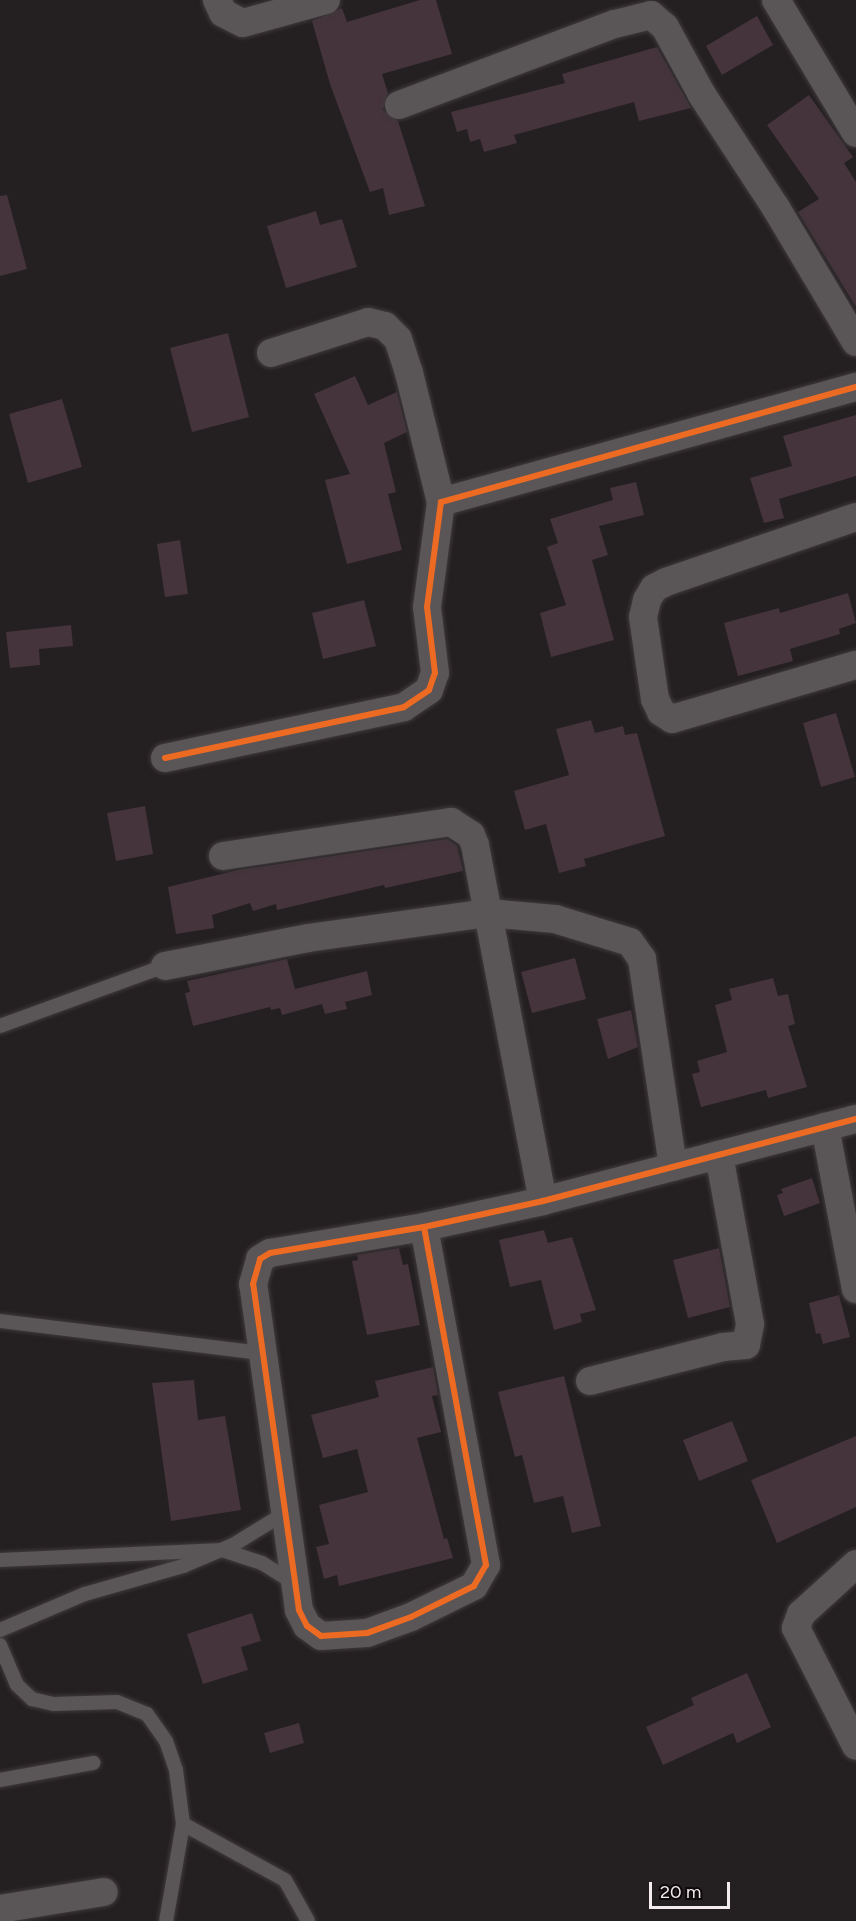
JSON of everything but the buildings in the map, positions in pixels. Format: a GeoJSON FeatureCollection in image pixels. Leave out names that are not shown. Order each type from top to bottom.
{"type":"FeatureCollection","features":[{"type":"Feature","properties":{"kind":"street"},"geometry":{"type":"LineString","coordinates":[[217,0],[223,14],[243,22],[326,0]]}},
{"type":"Feature","properties":{"kind":"street"},"geometry":{"type":"LineString","coordinates":[[776,0],[856,133]]}},
{"type":"Feature","properties":{"kind":"street"},"geometry":{"type":"LineString","coordinates":[[399,105],[615,24],[651,15],[665,27],[702,95],[776,208],[856,342]]}},
{"type":"Feature","properties":{"kind":"street"},"geometry":{"type":"LineString","coordinates":[[165,758],[404,707],[429,690],[435,673],[427,608],[441,502],[410,373],[398,339],[385,326],[368,322],[271,352]]}},
{"type":"Feature","properties":{"kind":"street"},"geometry":{"type":"LineString","coordinates":[[441,502],[856,387]]}},
{"type":"Feature","properties":{"kind":"street"},"geometry":{"type":"LineString","coordinates":[[856,518],[666,582],[654,588],[646,600],[643,617],[655,699],[661,712],[672,719],[856,665]]}},
{"type":"Feature","properties":{"kind":"street"},"geometry":{"type":"LineString","coordinates":[[223,856],[451,822],[471,835],[476,845],[543,1201]]}},
{"type":"Feature","properties":{"kind":"street"},"geometry":{"type":"LineString","coordinates":[[165,966],[308,938],[488,914],[555,919],[630,942],[642,959],[674,1167]]}},
{"type":"Feature","properties":{"kind":"street"},"geometry":{"type":"LineString","coordinates":[[424,1227],[485,1551],[483,1577],[474,1586],[411,1617],[339,1637],[321,1636],[307,1626],[299,1610],[253,1284],[260,1259],[270,1253],[424,1227],[543,1201],[856,1119]]}},
{"type":"Feature","properties":{"kind":"street"},"geometry":{"type":"LineString","coordinates":[[825,1127],[856,1289]]}},
{"type":"Feature","properties":{"kind":"street"},"geometry":{"type":"LineString","coordinates":[[590,1382],[723,1347],[746,1345],[750,1324],[718,1155]]}},
{"type":"Feature","properties":{"kind":"street"},"geometry":{"type":"LineString","coordinates":[[856,1564],[801,1614],[796,1628],[856,1746]]}},
{"type":"Feature","properties":{"kind":"street"},"geometry":{"type":"LineString","coordinates":[[0,1909],[104,1892]]}},
{"type":"Feature","properties":{"kind":"lane"},"geometry":{"type":"LineString","coordinates":[[0,1026],[165,966]]}},
{"type":"Feature","properties":{"kind":"lane"},"geometry":{"type":"LineString","coordinates":[[0,1320],[262,1353]]}},
{"type":"Feature","properties":{"kind":"lane"},"geometry":{"type":"LineString","coordinates":[[0,1630],[85,1594],[183,1566],[222,1550],[285,1512]]}},
{"type":"Feature","properties":{"kind":"lane"},"geometry":{"type":"LineString","coordinates":[[0,1560],[222,1550],[262,1563],[295,1584]]}},
{"type":"Feature","properties":{"kind":"lane"},"geometry":{"type":"LineString","coordinates":[[0,1646],[16,1685],[32,1699],[53,1704],[117,1702],[147,1714],[165,1742],[176,1770],[183,1824],[166,1921]]}},
{"type":"Feature","properties":{"kind":"lane"},"geometry":{"type":"LineString","coordinates":[[0,1780],[93,1763]]}},
{"type":"Feature","properties":{"kind":"lane"},"geometry":{"type":"LineString","coordinates":[[183,1824],[285,1880],[308,1921]]}},
{"type":"Feature","properties":{"kind":"cycle path"},"geometry":{"type":"LineString","coordinates":[[165,758],[404,707],[429,690],[435,673],[427,607],[441,502],[856,387]]}},
{"type":"Feature","properties":{"kind":"cycle path"},"geometry":{"type":"LineString","coordinates":[[424,1227],[486,1565],[474,1586],[411,1617],[367,1633],[321,1636],[307,1626],[299,1610],[253,1284],[260,1259],[270,1253],[424,1227],[543,1201],[856,1119]]}}]}
